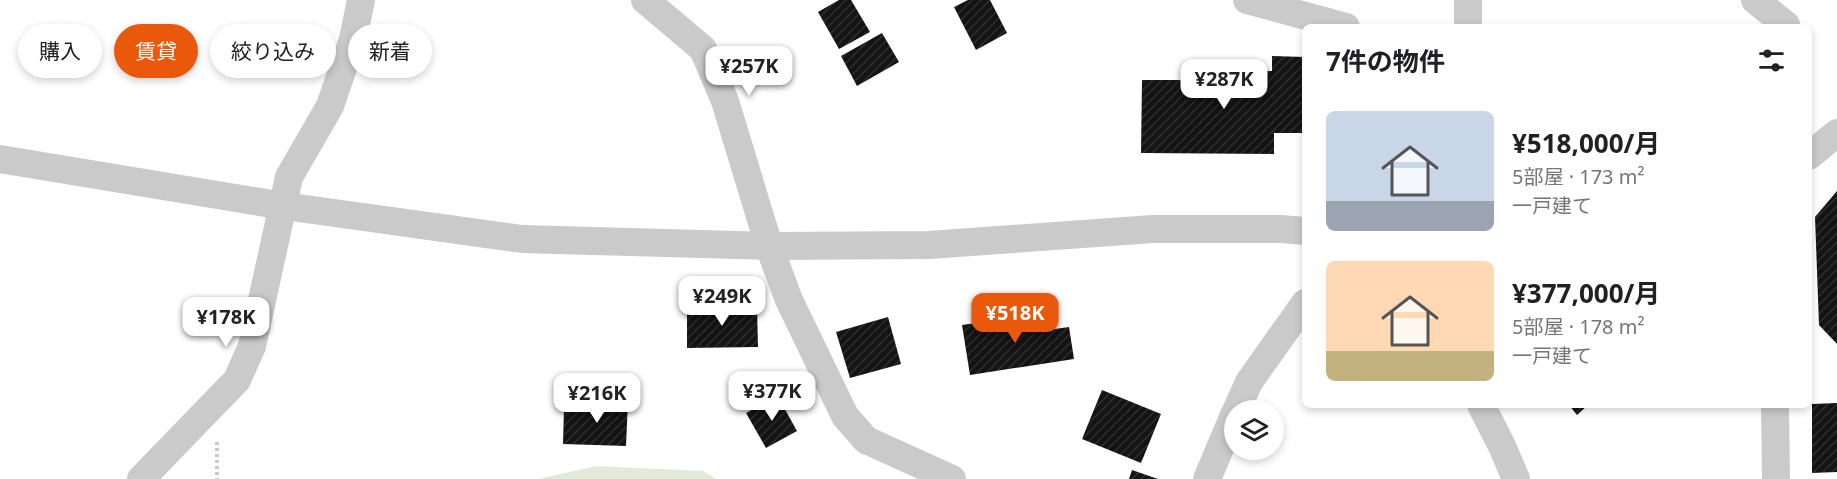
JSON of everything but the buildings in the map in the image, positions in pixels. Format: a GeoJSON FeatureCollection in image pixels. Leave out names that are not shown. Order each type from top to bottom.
{"type":"FeatureCollection","features":[{"type":"Feature","properties":{"kind":"street"},"geometry":{"type":"LineString","coordinates":[[141,479],[237,380],[252,346],[289,177],[330,106],[353,39],[361,0]]}},
{"type":"Feature","properties":{"kind":"street"},"geometry":{"type":"LineString","coordinates":[[645,0],[703,49],[726,101],[769,246],[789,300],[845,416],[866,440],[952,479]]}},
{"type":"Feature","properties":{"kind":"street"},"geometry":{"type":"LineString","coordinates":[[1247,0],[1335,24]]}},
{"type":"Feature","properties":{"kind":"street"},"geometry":{"type":"LineString","coordinates":[[1468,0],[1468,24]]}},
{"type":"Feature","properties":{"kind":"street"},"geometry":{"type":"LineString","coordinates":[[1755,0],[1784,24]]}},
{"type":"Feature","properties":{"kind":"street"},"geometry":{"type":"LineString","coordinates":[[1812,154],[1837,133]]}},
{"type":"Feature","properties":{"kind":"street"},"geometry":{"type":"LineString","coordinates":[[0,159],[284,206],[522,239],[769,246],[929,245],[1153,229],[1302,231]]}},
{"type":"Feature","properties":{"kind":"street"},"geometry":{"type":"LineString","coordinates":[[1241,400],[1249,382],[1302,307]]}},
{"type":"Feature","properties":{"kind":"street"},"geometry":{"type":"LineString","coordinates":[[1483,408],[1516,479]]}},
{"type":"Feature","properties":{"kind":"street"},"geometry":{"type":"LineString","coordinates":[[1775,408],[1776,479]]}},
{"type":"Feature","properties":{"kind":"street"},"geometry":{"type":"LineString","coordinates":[[1207,479],[1224,439]]}},
{"type":"Feature","properties":{"kind":"green space"},"geometry":{"type":"Polygon","coordinates":[[[596,466],[703,471],[716,479],[538,479],[596,466]]]}}]}
